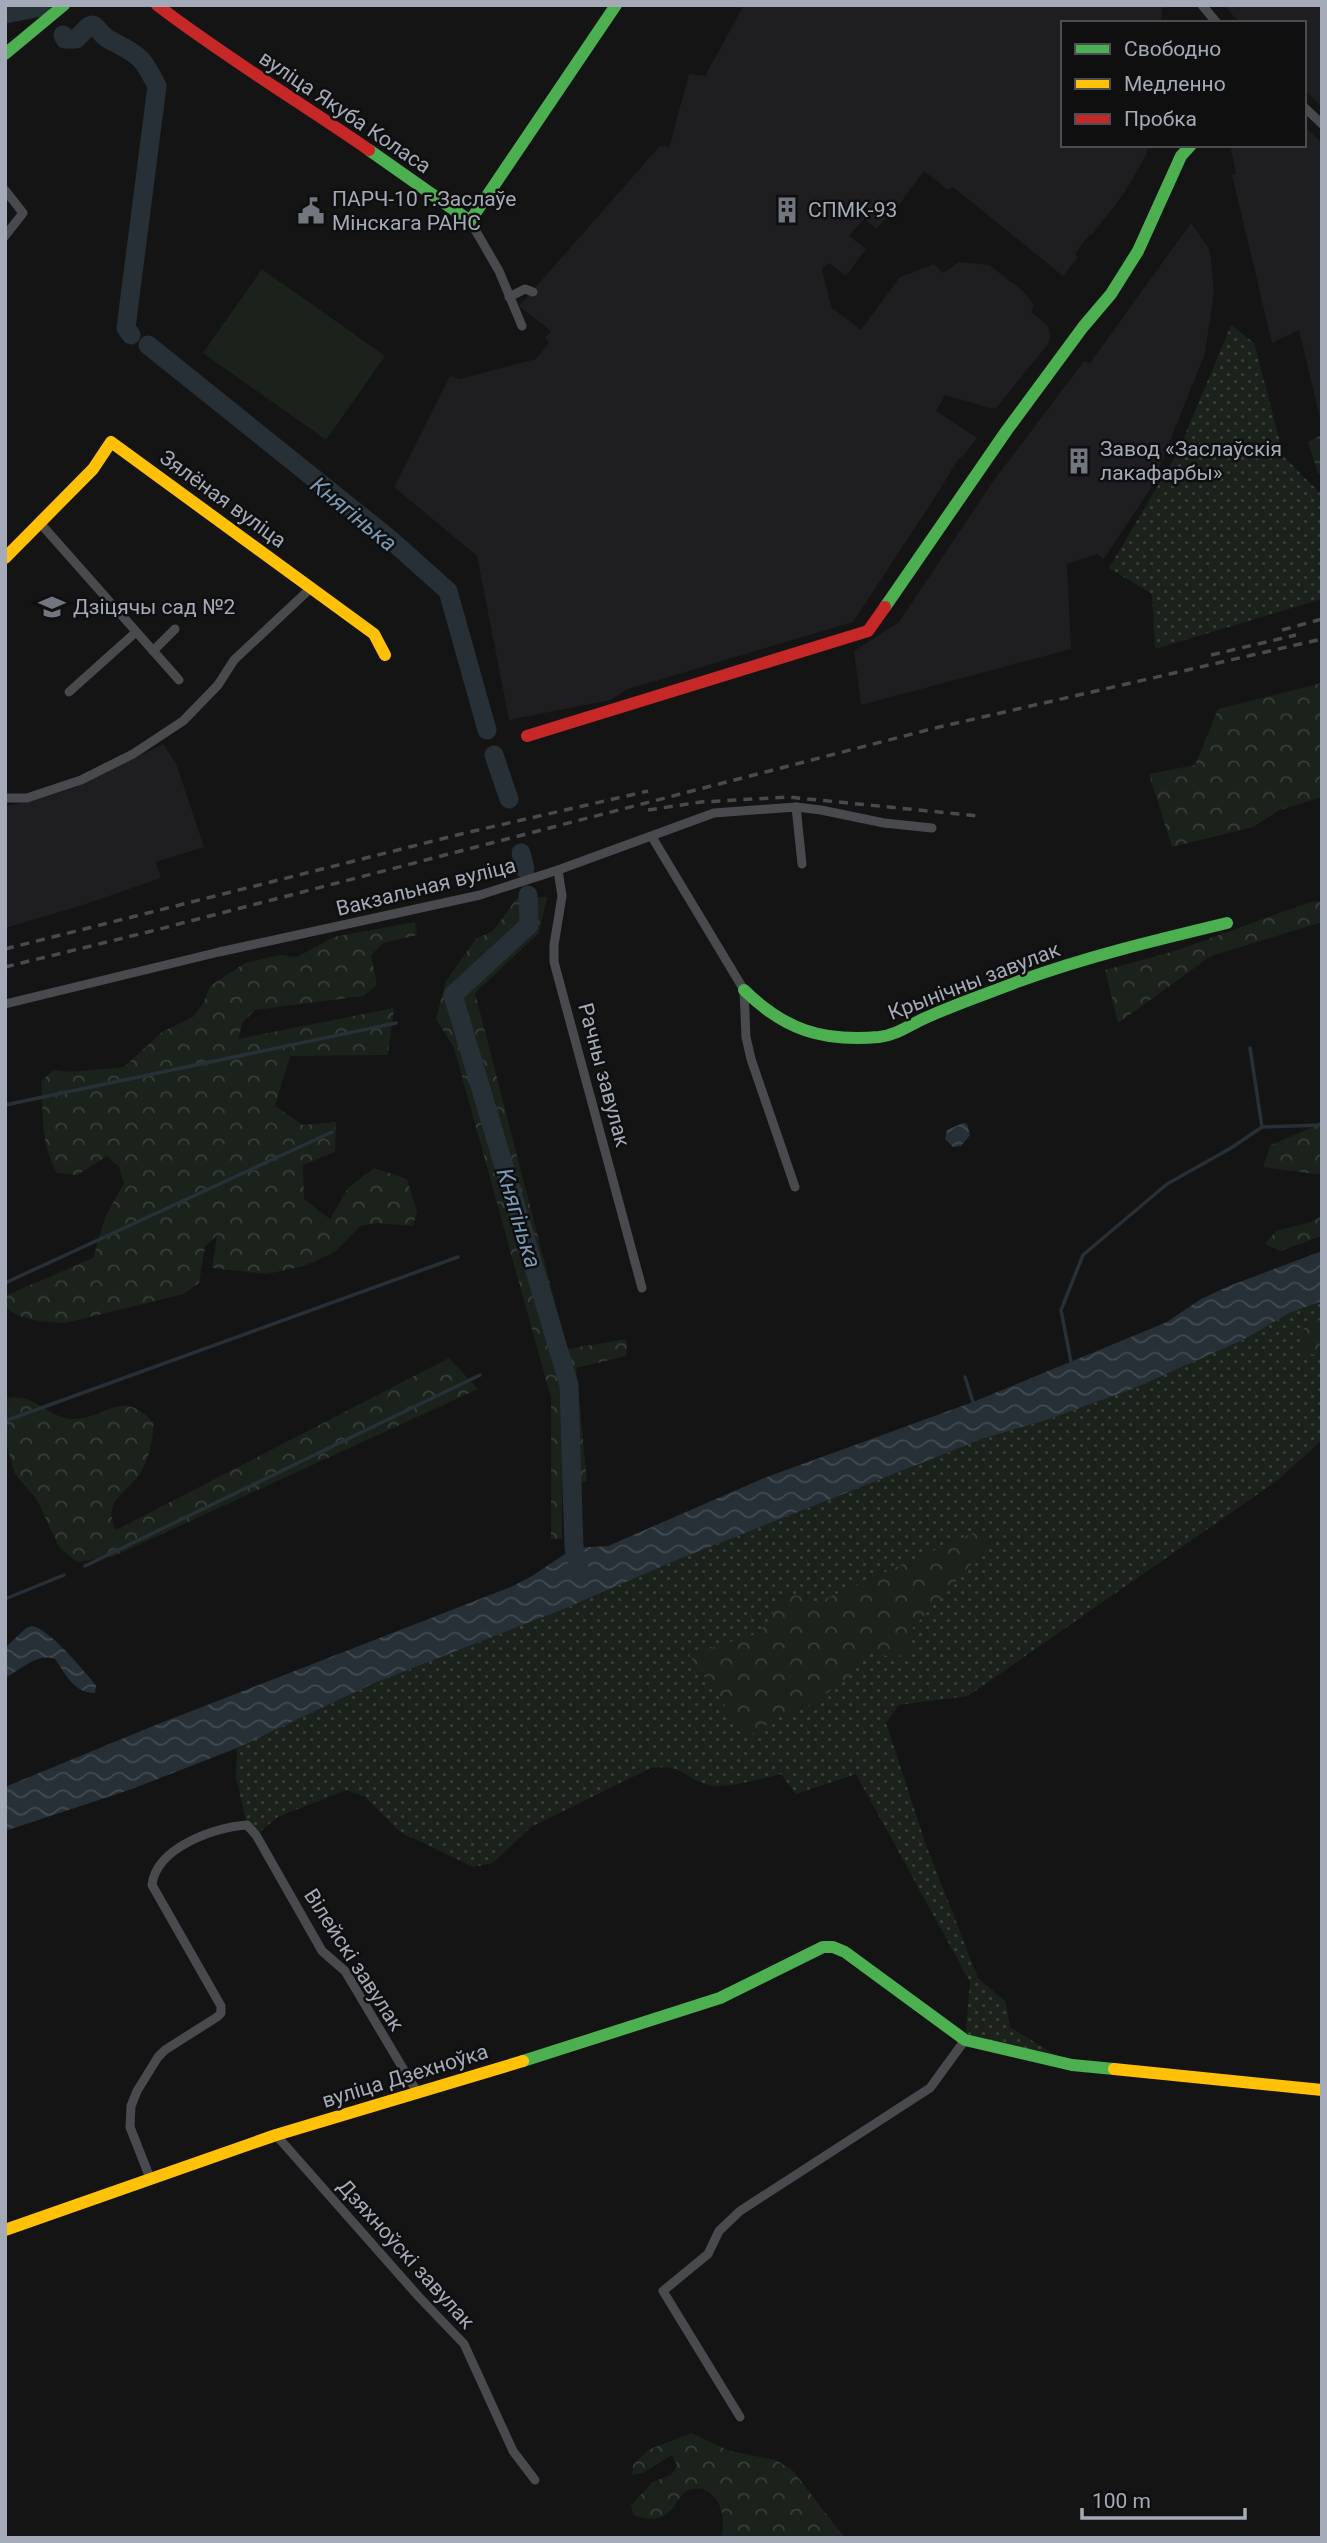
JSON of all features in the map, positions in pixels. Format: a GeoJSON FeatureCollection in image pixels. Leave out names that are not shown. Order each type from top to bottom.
{"type":"FeatureCollection","features":[{"type":"Feature","properties":{"kind":"street"},"geometry":{"type":"LineString","coordinates":[[5,54],[64,5]]}},
{"type":"Feature","properties":{"kind":"street","name":"вуліца Якуба Коласа"},"geometry":{"type":"LineString","coordinates":[[157,5],[204,41],[297,100],[470,221]]}},
{"type":"Feature","properties":{"kind":"street"},"geometry":{"type":"LineString","coordinates":[[522,326],[499,271],[470,221],[616,5]]}},
{"type":"Feature","properties":{"kind":"street"},"geometry":{"type":"LineString","coordinates":[[1202,5],[1215,21]]}},
{"type":"Feature","properties":{"kind":"street"},"geometry":{"type":"LineString","coordinates":[[1306,109],[1322,124]]}},
{"type":"Feature","properties":{"kind":"street"},"geometry":{"type":"LineString","coordinates":[[527,736],[869,631],[1007,430],[1083,327],[1111,294],[1138,251],[1181,156],[1189,147]]}},
{"type":"Feature","properties":{"kind":"street"},"geometry":{"type":"LineString","coordinates":[[5,190],[23,213],[5,236]]}},
{"type":"Feature","properties":{"kind":"street"},"geometry":{"type":"LineString","coordinates":[[509,297],[525,289],[533,292]]}},
{"type":"Feature","properties":{"kind":"street","name":"Зялёная вуліца"},"geometry":{"type":"LineString","coordinates":[[40,523],[93,469],[111,442],[374,634],[385,655]]}},
{"type":"Feature","properties":{"kind":"street"},"geometry":{"type":"LineString","coordinates":[[5,558],[40,523],[179,680]]}},
{"type":"Feature","properties":{"kind":"street"},"geometry":{"type":"LineString","coordinates":[[5,799],[27,798],[81,780],[133,754],[183,721],[218,685],[234,660],[312,587]]}},
{"type":"Feature","properties":{"kind":"street"},"geometry":{"type":"LineString","coordinates":[[153,651],[175,629]]}},
{"type":"Feature","properties":{"kind":"street"},"geometry":{"type":"LineString","coordinates":[[69,692],[136,632]]}},
{"type":"Feature","properties":{"kind":"street"},"geometry":{"type":"LineString","coordinates":[[796,807],[802,864]]}},
{"type":"Feature","properties":{"kind":"street","name":"Вакзальная вуліца"},"geometry":{"type":"LineString","coordinates":[[5,1004],[219,952],[480,895],[558,870],[714,813],[796,807],[884,824],[932,828]]}},
{"type":"Feature","properties":{"kind":"street"},"geometry":{"type":"LineString","coordinates":[[652,837],[744,990],[746,1037],[751,1059],[794,1187]]}},
{"type":"Feature","properties":{"kind":"street","name":"Рачны завулак"},"geometry":{"type":"LineString","coordinates":[[558,870],[562,896],[554,944],[554,962],[642,1288]]}},
{"type":"Feature","properties":{"kind":"street","name":"Крынічны завулак"},"geometry":{"type":"LineString","coordinates":[[744,990],[778,1021],[794,1029],[813,1035],[876,1037],[894,1034],[921,1019],[1038,974],[1227,923]]}},
{"type":"Feature","properties":{"kind":"street","name":"Вілейскі завулак"},"geometry":{"type":"LineString","coordinates":[[150,2178],[131,2127],[131,2106],[137,2091],[158,2057],[221,2013],[221,2006],[152,1885],[153,1874],[171,1854],[201,1835],[219,1829],[247,1825],[256,1835],[322,1951],[345,1971],[417,2092]]}},
{"type":"Feature","properties":{"kind":"street","name":"вуліца Дзехноўка"},"geometry":{"type":"LineString","coordinates":[[5,2230],[276,2135],[720,1998],[823,1947],[833,1947],[845,1952],[965,2040]]}},
{"type":"Feature","properties":{"kind":"street"},"geometry":{"type":"LineString","coordinates":[[740,2417],[663,2291],[708,2254],[719,2231],[740,2211],[930,2088],[965,2040],[1072,2065],[1322,2090]]}},
{"type":"Feature","properties":{"kind":"street","name":"Дзяхноўскі завулак"},"geometry":{"type":"LineString","coordinates":[[276,2135],[464,2344],[513,2451],[535,2480]]}},
{"type":"Feature","properties":{"kind":"shaded area"},"geometry":{"type":"Polygon","coordinates":[[[744,5],[1162,5],[1161,21],[1061,21],[1061,147],[1148,147],[1125,192],[1083,243],[1075,254],[1078,257],[1063,276],[953,187],[948,190],[924,171],[892,214],[890,213],[877,229],[864,219],[849,236],[866,249],[846,276],[829,263],[822,269],[831,307],[861,330],[900,277],[934,264],[943,273],[959,262],[989,265],[1024,292],[1034,305],[1031,312],[1047,325],[1051,334],[1048,344],[997,407],[993,409],[945,395],[936,411],[977,438],[958,459],[853,622],[628,689],[610,700],[509,720],[477,556],[394,487],[450,376],[460,379],[536,359],[549,343],[545,338],[551,331],[519,306],[659,147],[665,145],[669,148],[689,74],[705,76],[744,5]]]}},
{"type":"Feature","properties":{"kind":"shaded area"},"geometry":{"type":"Polygon","coordinates":[[[1224,5],[1322,5],[1322,107],[1306,91],[1306,21],[1238,21],[1224,5]]]}},
{"type":"Feature","properties":{"kind":"shaded area"},"geometry":{"type":"Polygon","coordinates":[[[1306,128],[1322,143],[1320,418],[1299,330],[1272,343],[1232,175],[1236,174],[1230,147],[1306,147],[1306,128]]]}},
{"type":"Feature","properties":{"kind":"shaded area"},"geometry":{"type":"Polygon","coordinates":[[[1191,223],[1210,250],[1214,292],[1205,353],[1151,488],[1104,559],[1097,554],[1067,564],[1071,649],[861,705],[854,651],[899,622],[994,480],[1084,361],[1090,363],[1191,223]]]}},
{"type":"Feature","properties":{"kind":"shaded area"},"geometry":{"type":"Polygon","coordinates":[[[163,744],[176,763],[204,847],[156,862],[161,878],[5,928],[5,806],[74,788],[163,744]]]}},
{"type":"Feature","properties":{"kind":"green space"},"geometry":{"type":"Polygon","coordinates":[[[262,269],[385,356],[326,440],[203,353],[262,269]]]}},
{"type":"Feature","properties":{"kind":"green space"},"geometry":{"type":"Polygon","coordinates":[[[1231,325],[1254,343],[1284,457],[1322,495],[1322,599],[1155,649],[1152,594],[1109,568],[1178,452],[1231,325]]]}},
{"type":"Feature","properties":{"kind":"green space"},"geometry":{"type":"Polygon","coordinates":[[[1322,435],[1322,476],[1318,473],[1308,442],[1322,435]]]}},
{"type":"Feature","properties":{"kind":"green space"},"geometry":{"type":"Polygon","coordinates":[[[1322,683],[1322,797],[1280,810],[1253,827],[1172,847],[1149,774],[1195,765],[1218,709],[1322,683]]]}},
{"type":"Feature","properties":{"kind":"green space"},"geometry":{"type":"Polygon","coordinates":[[[547,897],[539,933],[475,993],[567,1349],[627,1339],[626,1356],[576,1368],[587,1481],[562,1489],[562,1539],[551,1539],[551,1398],[454,1048],[436,1019],[446,981],[476,939],[493,931],[517,898],[547,897]]]}},
{"type":"Feature","properties":{"kind":"green space"},"geometry":{"type":"Polygon","coordinates":[[[1322,901],[1322,922],[1211,956],[1118,1023],[1105,970],[1178,950],[1310,902],[1322,901]]]}},
{"type":"Feature","properties":{"kind":"green space"},"geometry":{"type":"Polygon","coordinates":[[[415,922],[417,935],[383,943],[371,955],[377,985],[363,996],[255,1010],[243,1022],[238,1039],[394,1008],[388,1055],[290,1056],[275,1106],[303,1125],[336,1122],[335,1152],[303,1165],[304,1199],[330,1219],[348,1188],[374,1168],[407,1179],[417,1212],[413,1226],[377,1223],[360,1226],[335,1252],[304,1266],[267,1274],[212,1268],[217,1235],[205,1247],[199,1283],[184,1294],[65,1323],[25,1318],[5,1306],[5,1296],[93,1258],[106,1215],[124,1183],[119,1167],[107,1156],[77,1175],[57,1173],[45,1140],[41,1081],[54,1070],[70,1072],[124,1067],[162,1032],[193,1017],[204,1002],[210,986],[245,963],[279,955],[297,957],[334,937],[415,922]]]}},
{"type":"Feature","properties":{"kind":"green space"},"geometry":{"type":"Polygon","coordinates":[[[1322,1120],[1322,1175],[1263,1167],[1271,1145],[1313,1127],[1322,1120]]]}},
{"type":"Feature","properties":{"kind":"green space"},"geometry":{"type":"Polygon","coordinates":[[[1322,1216],[1322,1236],[1280,1251],[1265,1244],[1276,1231],[1311,1222],[1322,1216]]]}},
{"type":"Feature","properties":{"kind":"green space"},"geometry":{"type":"Polygon","coordinates":[[[1322,1301],[1322,1440],[1278,1480],[968,1696],[899,1705],[886,1723],[925,1842],[978,1978],[1006,2002],[1010,2027],[1072,2065],[965,2040],[970,1982],[856,1774],[796,1794],[781,1774],[745,1783],[716,1786],[700,1782],[671,1768],[651,1768],[531,1827],[493,1863],[473,1867],[400,1832],[365,1797],[346,1790],[278,1817],[256,1835],[247,1825],[236,1778],[237,1748],[372,1684],[566,1608],[672,1562],[982,1439],[1130,1390],[1243,1340],[1289,1313],[1322,1301]]]}},
{"type":"Feature","properties":{"kind":"green space"},"geometry":{"type":"Polygon","coordinates":[[[1322,1319],[1322,1352],[1313,1355],[1299,1345],[1303,1329],[1322,1319]]]}},
{"type":"Feature","properties":{"kind":"green space"},"geometry":{"type":"Polygon","coordinates":[[[449,1358],[478,1389],[114,1556],[77,1562],[59,1547],[37,1500],[15,1474],[5,1440],[5,1399],[23,1398],[54,1414],[72,1419],[122,1406],[141,1412],[153,1422],[152,1443],[139,1475],[113,1505],[112,1520],[116,1530],[449,1358]]]}},
{"type":"Feature","properties":{"kind":"green space"},"geometry":{"type":"Polygon","coordinates":[[[973,1533],[992,1541],[911,1630],[910,1648],[897,1658],[863,1651],[846,1680],[805,1708],[783,1715],[747,1737],[689,1655],[759,1633],[788,1592],[816,1603],[973,1533]]]}},
{"type":"Feature","properties":{"kind":"green space"},"geometry":{"type":"Polygon","coordinates":[[[691,2433],[730,2451],[776,2460],[793,2471],[845,2538],[721,2538],[723,2522],[719,2505],[710,2492],[702,2489],[686,2491],[667,2514],[659,2518],[648,2519],[633,2515],[631,2505],[653,2482],[672,2474],[677,2465],[672,2455],[643,2473],[632,2475],[633,2465],[648,2450],[691,2433]]]}},
{"type":"Feature","properties":{"kind":"water"},"geometry":{"type":"Polygon","coordinates":[[[963,1123],[967,1124],[970,1135],[961,1146],[953,1147],[945,1139],[947,1130],[963,1123]]]}},
{"type":"Feature","properties":{"kind":"water"},"geometry":{"type":"Polygon","coordinates":[[[1322,1251],[1322,1301],[1289,1313],[1243,1340],[1130,1390],[982,1439],[372,1684],[237,1748],[132,1789],[5,1831],[5,1787],[153,1726],[513,1586],[574,1548],[608,1546],[764,1478],[973,1402],[1167,1322],[1201,1299],[1229,1286],[1322,1251]]]}},
{"type":"Feature","properties":{"kind":"water"},"geometry":{"type":"Polygon","coordinates":[[[32,1626],[48,1634],[66,1651],[96,1685],[95,1693],[81,1690],[67,1677],[55,1659],[49,1657],[29,1663],[5,1678],[5,1648],[26,1628],[32,1626]]]}},
{"type":"Feature","properties":{"kind":"waterway","name":"Княгінька"},"geometry":{"type":"LineString","coordinates":[[5,14],[41,7]]}},
{"type":"Feature","properties":{"kind":"waterway","name":"Княгінька"},"geometry":{"type":"LineString","coordinates":[[63,35],[65,39],[76,39],[93,25],[108,39],[139,57],[157,86],[126,328],[131,335]]}},
{"type":"Feature","properties":{"kind":"waterway","name":"Княгінька"},"geometry":{"type":"LineString","coordinates":[[148,345],[391,540],[448,591],[487,730]]}},
{"type":"Feature","properties":{"kind":"waterway","name":"Княгінька"},"geometry":{"type":"LineString","coordinates":[[494,755],[509,799]]}},
{"type":"Feature","properties":{"kind":"waterway","name":"Княгінька"},"geometry":{"type":"LineString","coordinates":[[521,853],[525,869]]}},
{"type":"Feature","properties":{"kind":"waterway","name":"Княгінька"},"geometry":{"type":"LineString","coordinates":[[528,895],[529,925],[453,995],[569,1385],[574,1548],[580,1572]]}},
{"type":"Feature","properties":{"kind":"waterway"},"geometry":{"type":"LineString","coordinates":[[5,1105],[396,1023]]}},
{"type":"Feature","properties":{"kind":"waterway"},"geometry":{"type":"LineString","coordinates":[[1071,1362],[1061,1310],[1083,1255],[1167,1184],[1262,1127],[1250,1048]]}},
{"type":"Feature","properties":{"kind":"waterway"},"geometry":{"type":"LineString","coordinates":[[1262,1127],[1322,1125]]}},
{"type":"Feature","properties":{"kind":"waterway"},"geometry":{"type":"LineString","coordinates":[[5,1283],[332,1132]]}},
{"type":"Feature","properties":{"kind":"waterway"},"geometry":{"type":"LineString","coordinates":[[5,1421],[458,1257]]}},
{"type":"Feature","properties":{"kind":"waterway"},"geometry":{"type":"LineString","coordinates":[[85,1566],[480,1375]]}},
{"type":"Feature","properties":{"kind":"waterway"},"geometry":{"type":"LineString","coordinates":[[965,1377],[973,1402]]}},
{"type":"Feature","properties":{"kind":"waterway"},"geometry":{"type":"LineString","coordinates":[[5,1599],[64,1575]]}},
{"type":"Feature","properties":{"kind":"railway"},"geometry":{"type":"LineString","coordinates":[[1282,630],[1322,619]]}},
{"type":"Feature","properties":{"kind":"railway"},"geometry":{"type":"LineString","coordinates":[[1211,655],[1296,635]]}},
{"type":"Feature","properties":{"kind":"railway"},"geometry":{"type":"LineString","coordinates":[[5,967],[935,728],[1322,639]]}},
{"type":"Feature","properties":{"kind":"railway"},"geometry":{"type":"LineString","coordinates":[[5,949],[465,833],[648,791]]}},
{"type":"Feature","properties":{"kind":"railway"},"geometry":{"type":"LineString","coordinates":[[648,810],[701,802],[788,797],[979,816]]}},
{"type":"Feature","properties":{"kind":"traffic: fast"},"geometry":{"type":"LineString","coordinates":[[5,54],[64,5]]}},
{"type":"Feature","properties":{"kind":"traffic: fast"},"geometry":{"type":"LineString","coordinates":[[369,150],[470,221],[616,5]]}},
{"type":"Feature","properties":{"kind":"traffic: fast"},"geometry":{"type":"LineString","coordinates":[[885,607],[1007,430],[1083,327],[1111,294],[1138,251],[1181,156],[1189,147]]}},
{"type":"Feature","properties":{"kind":"traffic: fast"},"geometry":{"type":"LineString","coordinates":[[744,990],[774,1015],[806,1030],[840,1037],[879,1037],[1043,973],[1227,923]]}},
{"type":"Feature","properties":{"kind":"traffic: fast"},"geometry":{"type":"LineString","coordinates":[[523,2061],[720,1998],[823,1947],[833,1947],[845,1952],[965,2040],[1072,2065],[1114,2069]]}},
{"type":"Feature","properties":{"kind":"traffic: slow"},"geometry":{"type":"LineString","coordinates":[[5,558],[93,469],[111,442],[374,634],[385,655]]}},
{"type":"Feature","properties":{"kind":"traffic: slow"},"geometry":{"type":"LineString","coordinates":[[5,2230],[276,2135],[523,2061]]}},
{"type":"Feature","properties":{"kind":"traffic: slow"},"geometry":{"type":"LineString","coordinates":[[1114,2069],[1322,2090]]}},
{"type":"Feature","properties":{"kind":"traffic: jam"},"geometry":{"type":"LineString","coordinates":[[157,5],[235,61],[369,150]]}},
{"type":"Feature","properties":{"kind":"traffic: jam"},"geometry":{"type":"LineString","coordinates":[[527,736],[868,631],[885,607]]}},
{"type":"Feature","properties":{"kind":"place","name":"СПМК-93"},"geometry":{"type":"Point","coordinates":[787,210]}},
{"type":"Feature","properties":{"kind":"place","name":"ПАРЧ-10 г.Заслаўе Мінскага РАНС"},"geometry":{"type":"Point","coordinates":[311,211]}},
{"type":"Feature","properties":{"kind":"place","name":"Завод «Заслаўскія лакафарбы»"},"geometry":{"type":"Point","coordinates":[1079,461]}},
{"type":"Feature","properties":{"kind":"place","name":"Дзіцячы сад №2"},"geometry":{"type":"Point","coordinates":[52,607]}}]}
